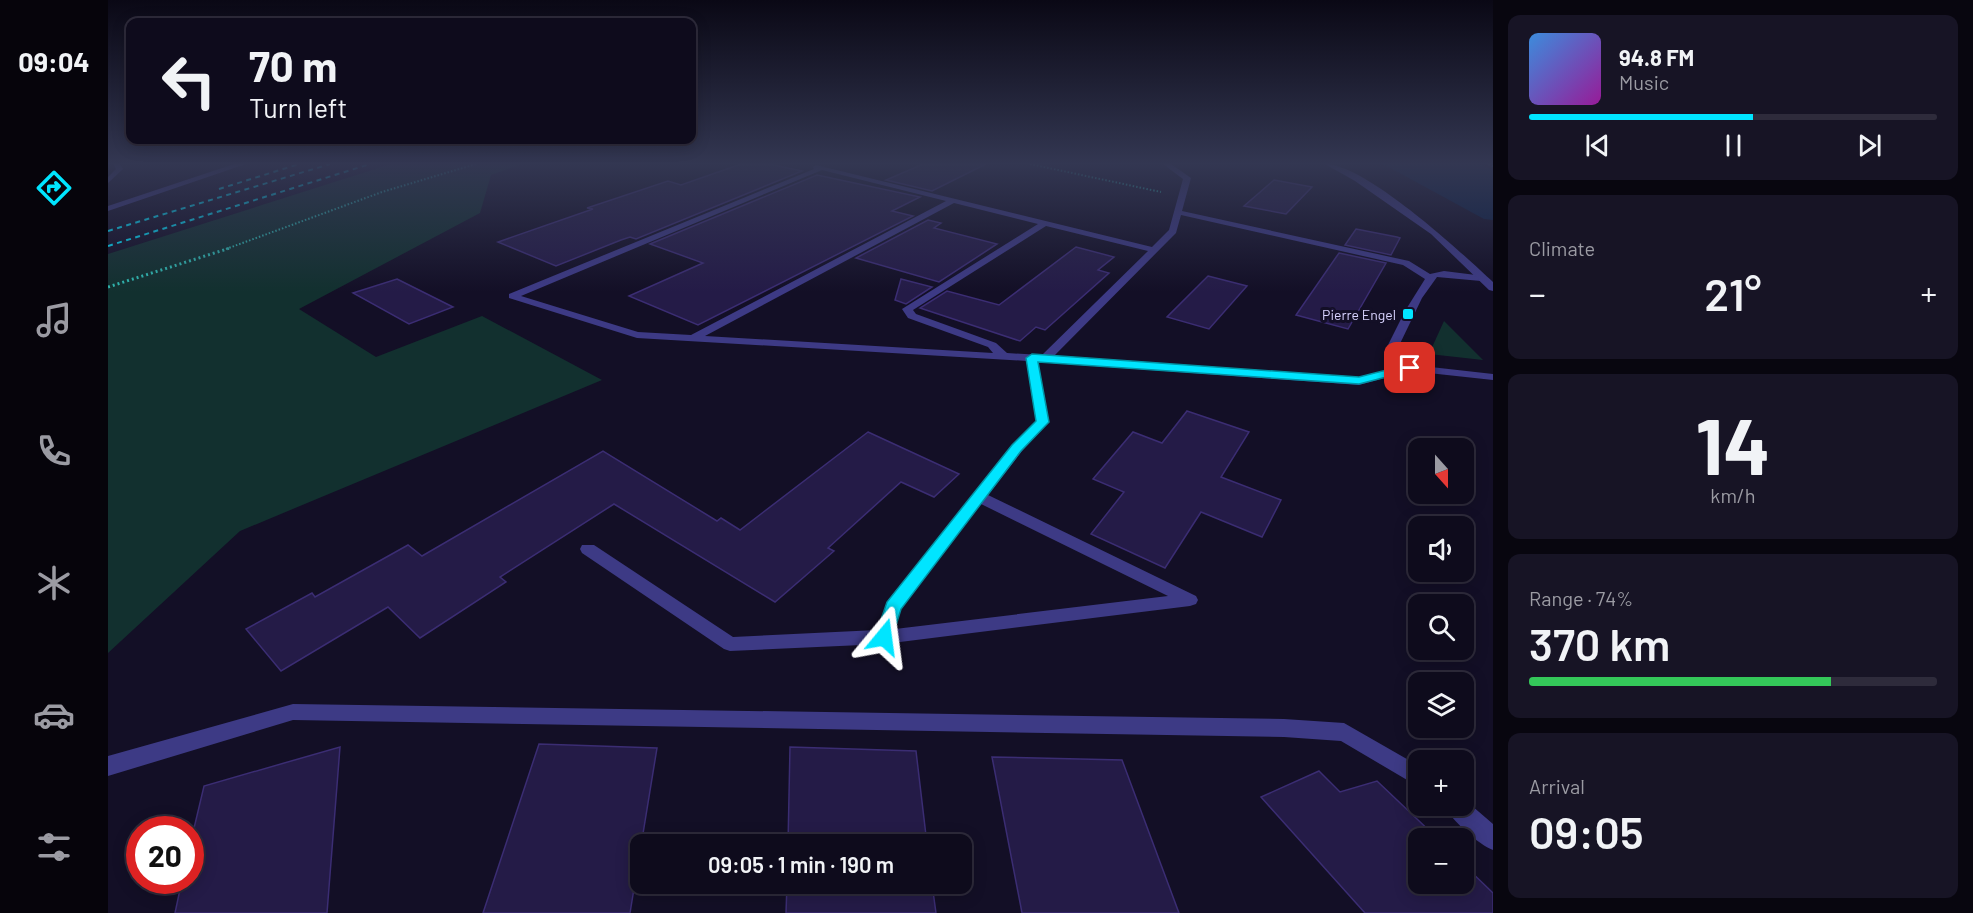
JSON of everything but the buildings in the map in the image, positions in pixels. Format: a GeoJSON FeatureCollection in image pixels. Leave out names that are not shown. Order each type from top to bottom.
{"type":"FeatureCollection","features":[{"type":"Feature","properties":{"kind":"street"},"geometry":{"type":"LineString","coordinates":[[1398,207],[1434,232],[1493,288]]}},
{"type":"Feature","properties":{"kind":"lane"},"geometry":{"type":"LineString","coordinates":[[728,207],[512,296],[637,335],[1038,358],[1359,381],[1410,368],[1493,377]]}},
{"type":"Feature","properties":{"kind":"lane"},"geometry":{"type":"LineString","coordinates":[[692,338],[941,207]]}},
{"type":"Feature","properties":{"kind":"lane"},"geometry":{"type":"LineString","coordinates":[[980,207],[1154,250]]}},
{"type":"Feature","properties":{"kind":"lane"},"geometry":{"type":"LineString","coordinates":[[1038,358],[1173,231],[1179,207]]}},
{"type":"Feature","properties":{"kind":"lane"},"geometry":{"type":"LineString","coordinates":[[1178,212],[1406,263],[1430,278]]}},
{"type":"Feature","properties":{"kind":"lane"},"geometry":{"type":"LineString","coordinates":[[1003,356],[992,345],[912,316],[907,309],[1045,223]]}},
{"type":"Feature","properties":{"kind":"lane"},"geometry":{"type":"LineString","coordinates":[[1410,368],[1390,353],[1408,314],[1430,278],[1437,273],[1481,278]]}},
{"type":"Feature","properties":{"kind":"lane"},"geometry":{"type":"LineString","coordinates":[[884,637],[893,607],[1017,448],[1042,422],[1038,358]]}},
{"type":"Feature","properties":{"kind":"lane"},"geometry":{"type":"LineString","coordinates":[[588,549],[730,644],[884,637],[1190,600],[979,497]]}},
{"type":"Feature","properties":{"kind":"lane"},"geometry":{"type":"LineString","coordinates":[[108,766],[293,712],[1284,728],[1344,732],[1408,770]]}},
{"type":"Feature","properties":{"kind":"lane"},"geometry":{"type":"LineString","coordinates":[[1467,816],[1493,839]]}},
{"type":"Feature","properties":{"kind":"path"},"geometry":{"type":"LineString","coordinates":[[108,287],[208,256],[342,207]]}},
{"type":"Feature","properties":{"kind":"green space"},"geometry":{"type":"Polygon","coordinates":[[[257,207],[482,207],[480,213],[299,309],[376,357],[482,316],[602,380],[240,531],[108,653],[108,254],[257,207]]]}},
{"type":"Feature","properties":{"kind":"green space"},"geometry":{"type":"Polygon","coordinates":[[[1444,321],[1483,360],[1429,354],[1444,321]]]}},
{"type":"Feature","properties":{"kind":"water"},"geometry":{"type":"Polygon","coordinates":[[[1461,207],[1493,207],[1493,220],[1484,219],[1461,207]]]}},
{"type":"Feature","properties":{"kind":"railway"},"geometry":{"type":"LineString","coordinates":[[108,231],[189,207]]}},
{"type":"Feature","properties":{"kind":"railway"},"geometry":{"type":"LineString","coordinates":[[108,246],[234,207]]}},
{"type":"Feature","properties":{"kind":"place","name":"Pierre Engel"},"geometry":{"type":"Point","coordinates":[1408,314]}},
{"type":"Feature","properties":{"kind":"route"},"geometry":{"type":"LineString","coordinates":[[884,637],[893,607],[1017,448],[1042,422],[1032,358],[1359,381],[1410,368]]}}]}
